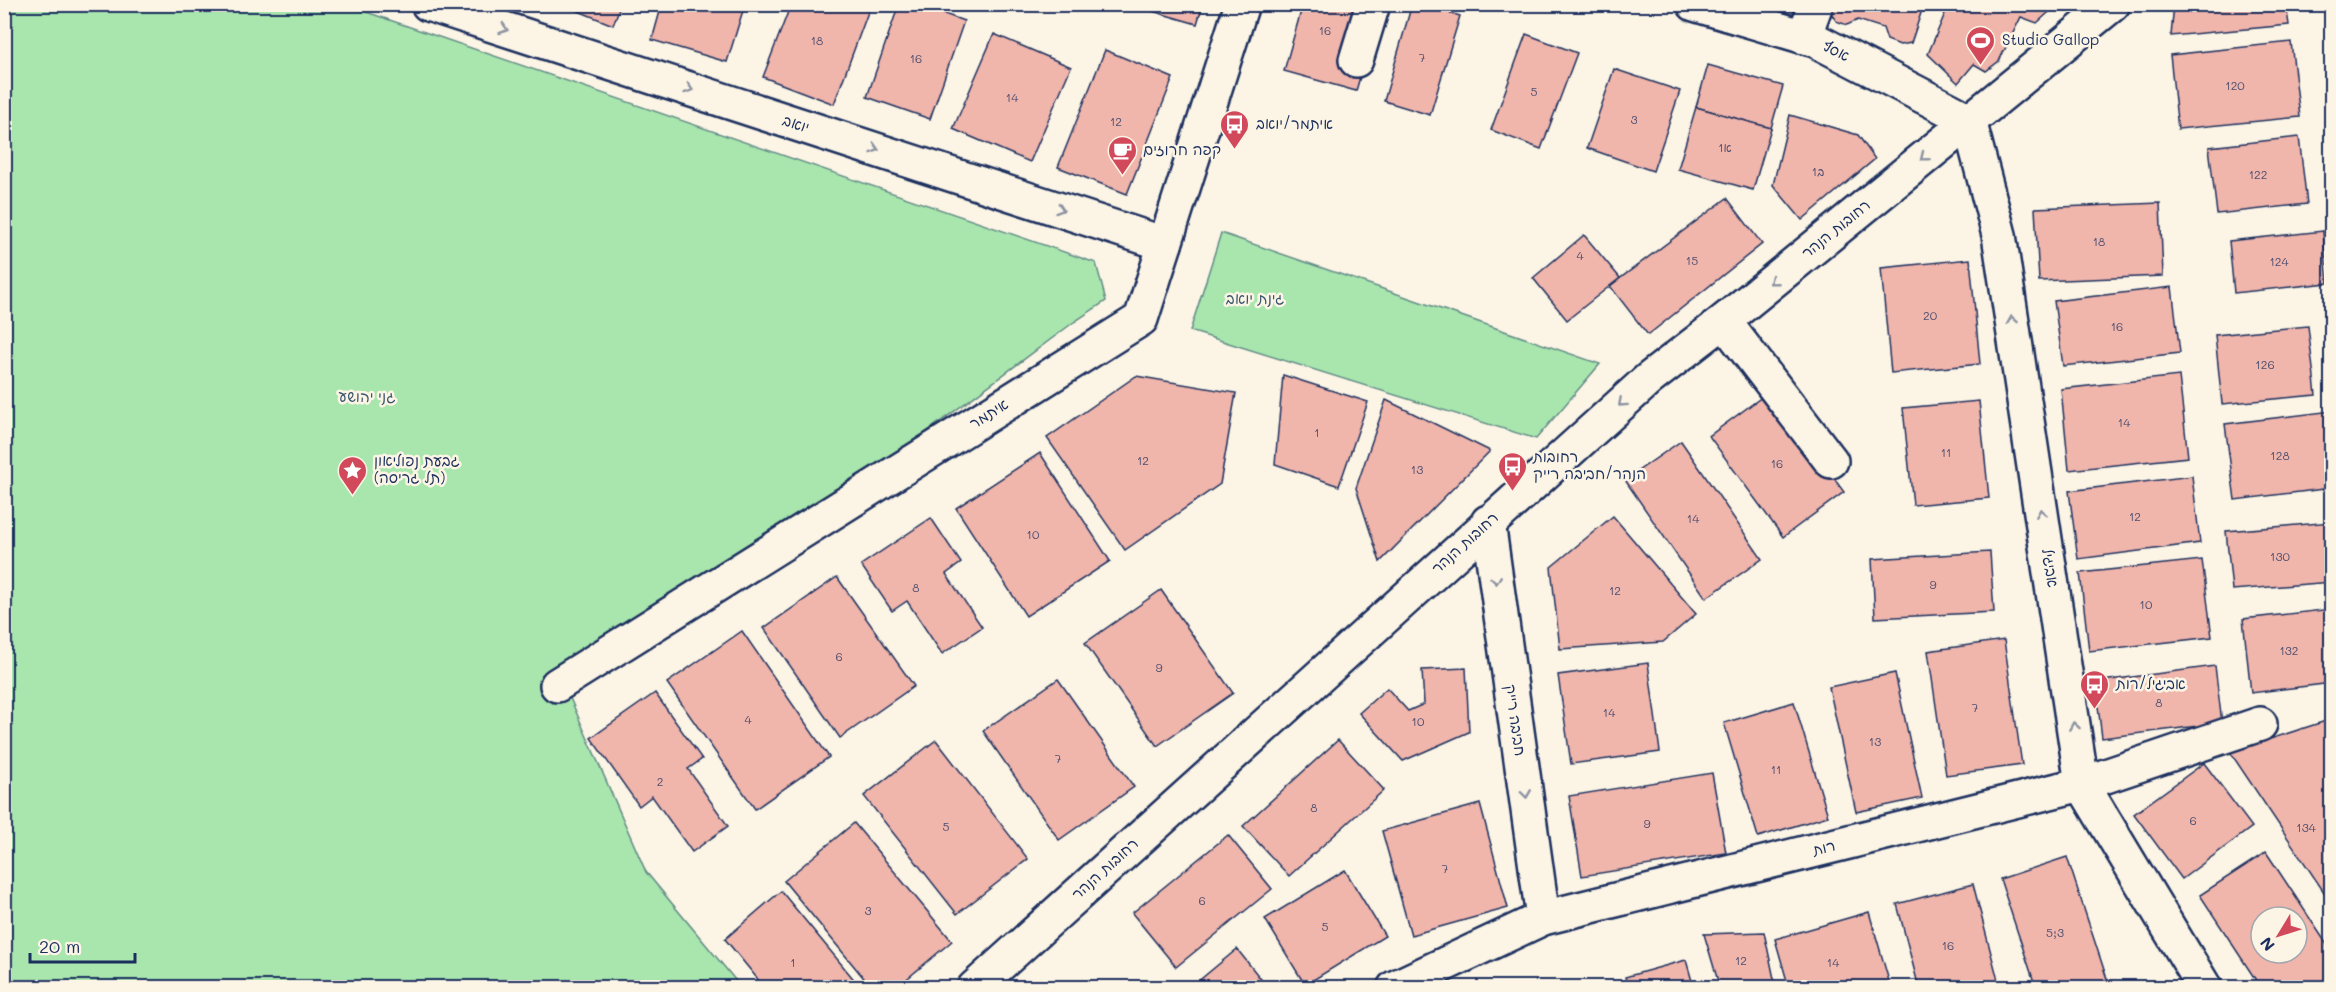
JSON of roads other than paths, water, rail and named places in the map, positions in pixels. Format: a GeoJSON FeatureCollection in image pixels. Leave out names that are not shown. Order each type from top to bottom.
{"type":"FeatureCollection","features":[{"type":"Feature","properties":{"kind":"street","name":"יואב"},"geometry":{"type":"LineString","coordinates":[[428,4],[1165,243]]}},
{"type":"Feature","properties":{"kind":"street","name":"איתמר"},"geometry":{"type":"LineString","coordinates":[[557,685],[1142,319],[1242,4]]}},
{"type":"Feature","properties":{"kind":"street"},"geometry":{"type":"LineString","coordinates":[[1356,60],[1373,4]]}},
{"type":"Feature","properties":{"kind":"street","name":"אסף"},"geometry":{"type":"LineString","coordinates":[[1694,4],[1815,40],[1970,120]]}},
{"type":"Feature","properties":{"kind":"street"},"geometry":{"type":"LineString","coordinates":[[1804,37],[1816,4]]}},
{"type":"Feature","properties":{"kind":"street","name":"רחובות הנהר"},"geometry":{"type":"LineString","coordinates":[[974,987],[1648,379],[1724,321],[2113,4]]}},
{"type":"Feature","properties":{"kind":"street","name":"אביגיל"},"geometry":{"type":"LineString","coordinates":[[1970,120],[1999,235],[2082,784],[2205,987]]}},
{"type":"Feature","properties":{"kind":"street"},"geometry":{"type":"LineString","coordinates":[[1724,321],[1831,461]]}},
{"type":"Feature","properties":{"kind":"street","name":"חביבה רייק"},"geometry":{"type":"LineString","coordinates":[[1488,522],[1543,918]]}},
{"type":"Feature","properties":{"kind":"street","name":"רות"},"geometry":{"type":"LineString","coordinates":[[1394,987],[1543,918],[2082,784],[2260,724]]}},
{"type":"Feature","properties":{"kind":"place","name":"Studio Gallop"},"geometry":{"type":"Point","coordinates":[1981,66]}},
{"type":"Feature","properties":{"kind":"place","name":"איתמר/יואב"},"geometry":{"type":"Point","coordinates":[1235,150]}},
{"type":"Feature","properties":{"kind":"place","name":"קפה חרוזים"},"geometry":{"type":"Point","coordinates":[1122,176]}},
{"type":"Feature","properties":{"kind":"place","name":"רחובות הנהר/חביבה רייק"},"geometry":{"type":"Point","coordinates":[1512,492]}},
{"type":"Feature","properties":{"kind":"place","name":"גבעת נפוליאון (תל גריסה)"},"geometry":{"type":"Point","coordinates":[353,496]}},
{"type":"Feature","properties":{"kind":"place","name":"אביגיל/רות"},"geometry":{"type":"Point","coordinates":[2095,710]}},
{"type":"Feature","properties":{"kind":"park label","name":"גינת יואב"},"geometry":{"type":"Point","coordinates":[1255,299]}},
{"type":"Feature","properties":{"kind":"park label","name":"גני יהושע"},"geometry":{"type":"Point","coordinates":[367,397]}}]}
